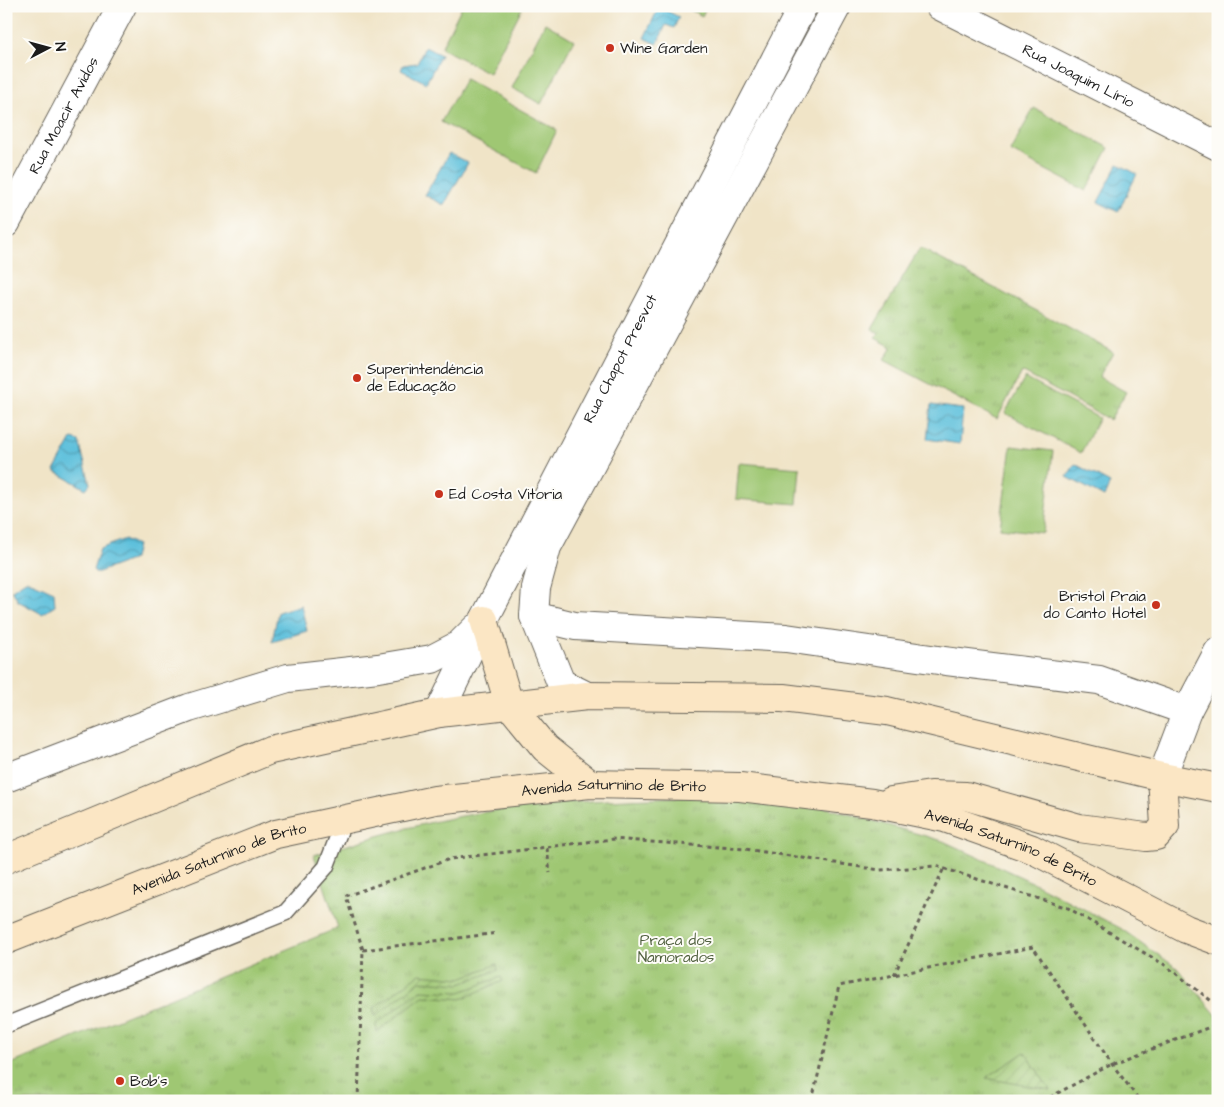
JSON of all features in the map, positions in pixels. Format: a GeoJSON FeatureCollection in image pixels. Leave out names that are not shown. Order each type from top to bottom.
{"type":"FeatureCollection","features":[{"type":"Feature","properties":{"kind":"main road"},"geometry":{"type":"LineString","coordinates":[[484,620],[509,704],[545,748],[590,784]]}},
{"type":"Feature","properties":{"kind":"main road"},"geometry":{"type":"LineString","coordinates":[[6,859],[270,750],[439,713],[587,696],[783,698],[887,711],[1162,777],[1218,788]]}},
{"type":"Feature","properties":{"kind":"main road"},"geometry":{"type":"LineString","coordinates":[[872,803],[931,795],[966,796],[1079,828],[1146,838],[1156,836],[1165,826],[1166,816],[1162,777]]}},
{"type":"Feature","properties":{"kind":"main road","name":"Avenida Saturnino de Brito"},"geometry":{"type":"LineString","coordinates":[[6,940],[276,834],[434,800],[590,784],[740,787],[872,803],[945,818],[1032,849],[1213,943]]}},
{"type":"Feature","properties":{"kind":"street","name":"Rua Moacir Avidos"},"geometry":{"type":"LineString","coordinates":[[6,223],[122,6]]}},
{"type":"Feature","properties":{"kind":"street","name":"Rua Chapot Presvot"},"geometry":{"type":"LineString","coordinates":[[439,713],[484,620],[803,6]]}},
{"type":"Feature","properties":{"kind":"street","name":"Rua Chapot Presvot"},"geometry":{"type":"LineString","coordinates":[[587,696],[561,683],[534,616],[536,588],[547,547],[837,6]]}},
{"type":"Feature","properties":{"kind":"street","name":"Rua Joaquim Lírio"},"geometry":{"type":"LineString","coordinates":[[940,6],[1218,146]]}},
{"type":"Feature","properties":{"kind":"street"},"geometry":{"type":"LineString","coordinates":[[534,616],[575,626],[786,638],[945,661],[1090,678],[1187,711]]}},
{"type":"Feature","properties":{"kind":"street"},"geometry":{"type":"LineString","coordinates":[[6,778],[189,708],[288,678],[378,668],[432,659],[459,645],[484,620]]}},
{"type":"Feature","properties":{"kind":"street"},"geometry":{"type":"LineString","coordinates":[[1162,777],[1187,711],[1218,652]]}},
{"type":"Feature","properties":{"kind":"lane"},"geometry":{"type":"LineString","coordinates":[[6,1025],[285,913],[326,867],[345,818]]}},
{"type":"Feature","properties":{"kind":"path"},"geometry":{"type":"LineString","coordinates":[[358,1101],[363,950],[346,896],[450,859],[612,839],[745,849],[880,870],[936,866],[944,868],[1068,908],[1165,965],[1218,1006]]}},
{"type":"Feature","properties":{"kind":"path"},"geometry":{"type":"LineString","coordinates":[[547,848],[550,873]]}},
{"type":"Feature","properties":{"kind":"path"},"geometry":{"type":"LineString","coordinates":[[894,975],[944,868]]}},
{"type":"Feature","properties":{"kind":"path"},"geometry":{"type":"LineString","coordinates":[[363,950],[497,933]]}},
{"type":"Feature","properties":{"kind":"path"},"geometry":{"type":"LineString","coordinates":[[812,1101],[839,986],[1033,946],[1112,1064],[1140,1101]]}},
{"type":"Feature","properties":{"kind":"path"},"geometry":{"type":"LineString","coordinates":[[1043,1101],[1112,1064],[1218,1024]]}},
{"type":"Feature","properties":{"kind":"green space"},"geometry":{"type":"Polygon","coordinates":[[[462,6],[523,6],[489,73],[441,48],[462,6]]]}},
{"type":"Feature","properties":{"kind":"green space"},"geometry":{"type":"Polygon","coordinates":[[[683,6],[707,6],[702,16],[683,6]]]}},
{"type":"Feature","properties":{"kind":"green space"},"geometry":{"type":"Polygon","coordinates":[[[545,23],[574,40],[541,104],[512,88],[545,23]]]}},
{"type":"Feature","properties":{"kind":"green space"},"geometry":{"type":"Polygon","coordinates":[[[465,79],[557,130],[536,173],[441,122],[465,79]]]}},
{"type":"Feature","properties":{"kind":"green space"},"geometry":{"type":"Polygon","coordinates":[[[1034,108],[1109,148],[1086,191],[1010,151],[1034,108]]]}},
{"type":"Feature","properties":{"kind":"green space"},"geometry":{"type":"Polygon","coordinates":[[[920,248],[1113,352],[1099,377],[1126,392],[1110,420],[1022,372],[997,419],[884,360],[892,347],[875,338],[879,333],[872,329],[920,248]]]}},
{"type":"Feature","properties":{"kind":"green space"},"geometry":{"type":"Polygon","coordinates":[[[1025,378],[1099,418],[1081,453],[1005,413],[1025,378]]]}},
{"type":"Feature","properties":{"kind":"green space"},"geometry":{"type":"Polygon","coordinates":[[[1011,446],[1053,451],[1043,533],[1000,528],[1011,446]]]}},
{"type":"Feature","properties":{"kind":"green space"},"geometry":{"type":"Polygon","coordinates":[[[739,463],[800,468],[797,504],[736,499],[739,463]]]}},
{"type":"Feature","properties":{"kind":"green space","name":"Praça dos Namorados"},"geometry":{"type":"Polygon","coordinates":[[[710,796],[810,803],[943,841],[1032,882],[1120,928],[1177,968],[1218,1017],[1218,1101],[6,1101],[6,1066],[338,928],[314,855],[407,828],[491,811],[600,800],[710,796]]]}},
{"type":"Feature","properties":{"kind":"green space"},"geometry":{"type":"Polygon","coordinates":[[[497,964],[498,970],[460,984],[420,981],[375,1016],[373,1008],[420,974],[461,978],[497,964]]]}},
{"type":"Feature","properties":{"kind":"green space"},"geometry":{"type":"Polygon","coordinates":[[[501,977],[503,981],[461,999],[423,996],[377,1032],[376,1024],[421,990],[460,992],[501,977]]]}},
{"type":"Feature","properties":{"kind":"green space"},"geometry":{"type":"Polygon","coordinates":[[[1025,1052],[1050,1090],[986,1078],[1025,1052]]]}},
{"type":"Feature","properties":{"kind":"water"},"geometry":{"type":"Polygon","coordinates":[[[659,7],[679,17],[674,28],[666,25],[657,44],[644,38],[659,7]]]}},
{"type":"Feature","properties":{"kind":"water"},"geometry":{"type":"Polygon","coordinates":[[[425,47],[441,55],[426,83],[401,70],[403,65],[417,63],[425,47]]]}},
{"type":"Feature","properties":{"kind":"water"},"geometry":{"type":"Polygon","coordinates":[[[449,153],[468,163],[444,205],[425,195],[449,153]]]}},
{"type":"Feature","properties":{"kind":"water"},"geometry":{"type":"Polygon","coordinates":[[[1118,164],[1137,174],[1118,212],[1098,202],[1118,164]]]}},
{"type":"Feature","properties":{"kind":"water"},"geometry":{"type":"Polygon","coordinates":[[[931,405],[963,409],[960,444],[927,439],[931,405]]]}},
{"type":"Feature","properties":{"kind":"water"},"geometry":{"type":"Polygon","coordinates":[[[72,439],[79,441],[90,484],[86,489],[54,471],[72,439]]]}},
{"type":"Feature","properties":{"kind":"water"},"geometry":{"type":"Polygon","coordinates":[[[1075,464],[1110,483],[1104,497],[1067,477],[1075,464]]]}},
{"type":"Feature","properties":{"kind":"water"},"geometry":{"type":"Polygon","coordinates":[[[125,539],[137,545],[134,559],[96,573],[93,570],[100,549],[125,539]]]}},
{"type":"Feature","properties":{"kind":"water"},"geometry":{"type":"Polygon","coordinates":[[[27,580],[54,592],[55,606],[42,614],[18,601],[12,590],[27,580]]]}},
{"type":"Feature","properties":{"kind":"water"},"geometry":{"type":"Polygon","coordinates":[[[301,605],[307,631],[272,642],[278,612],[301,605]]]}},
{"type":"Feature","properties":{"kind":"place","name":"Wine Garden"},"geometry":{"type":"Point","coordinates":[610,48]}},
{"type":"Feature","properties":{"kind":"place","name":"Superintendéncia de Educação"},"geometry":{"type":"Point","coordinates":[357,378]}},
{"type":"Feature","properties":{"kind":"place","name":"Ed Costa Vitoria"},"geometry":{"type":"Point","coordinates":[439,494]}},
{"type":"Feature","properties":{"kind":"place","name":"Bristol Praia do Canto Hotel"},"geometry":{"type":"Point","coordinates":[1156,605]}},
{"type":"Feature","properties":{"kind":"place","name":"Bob's"},"geometry":{"type":"Point","coordinates":[120,1081]}}]}
